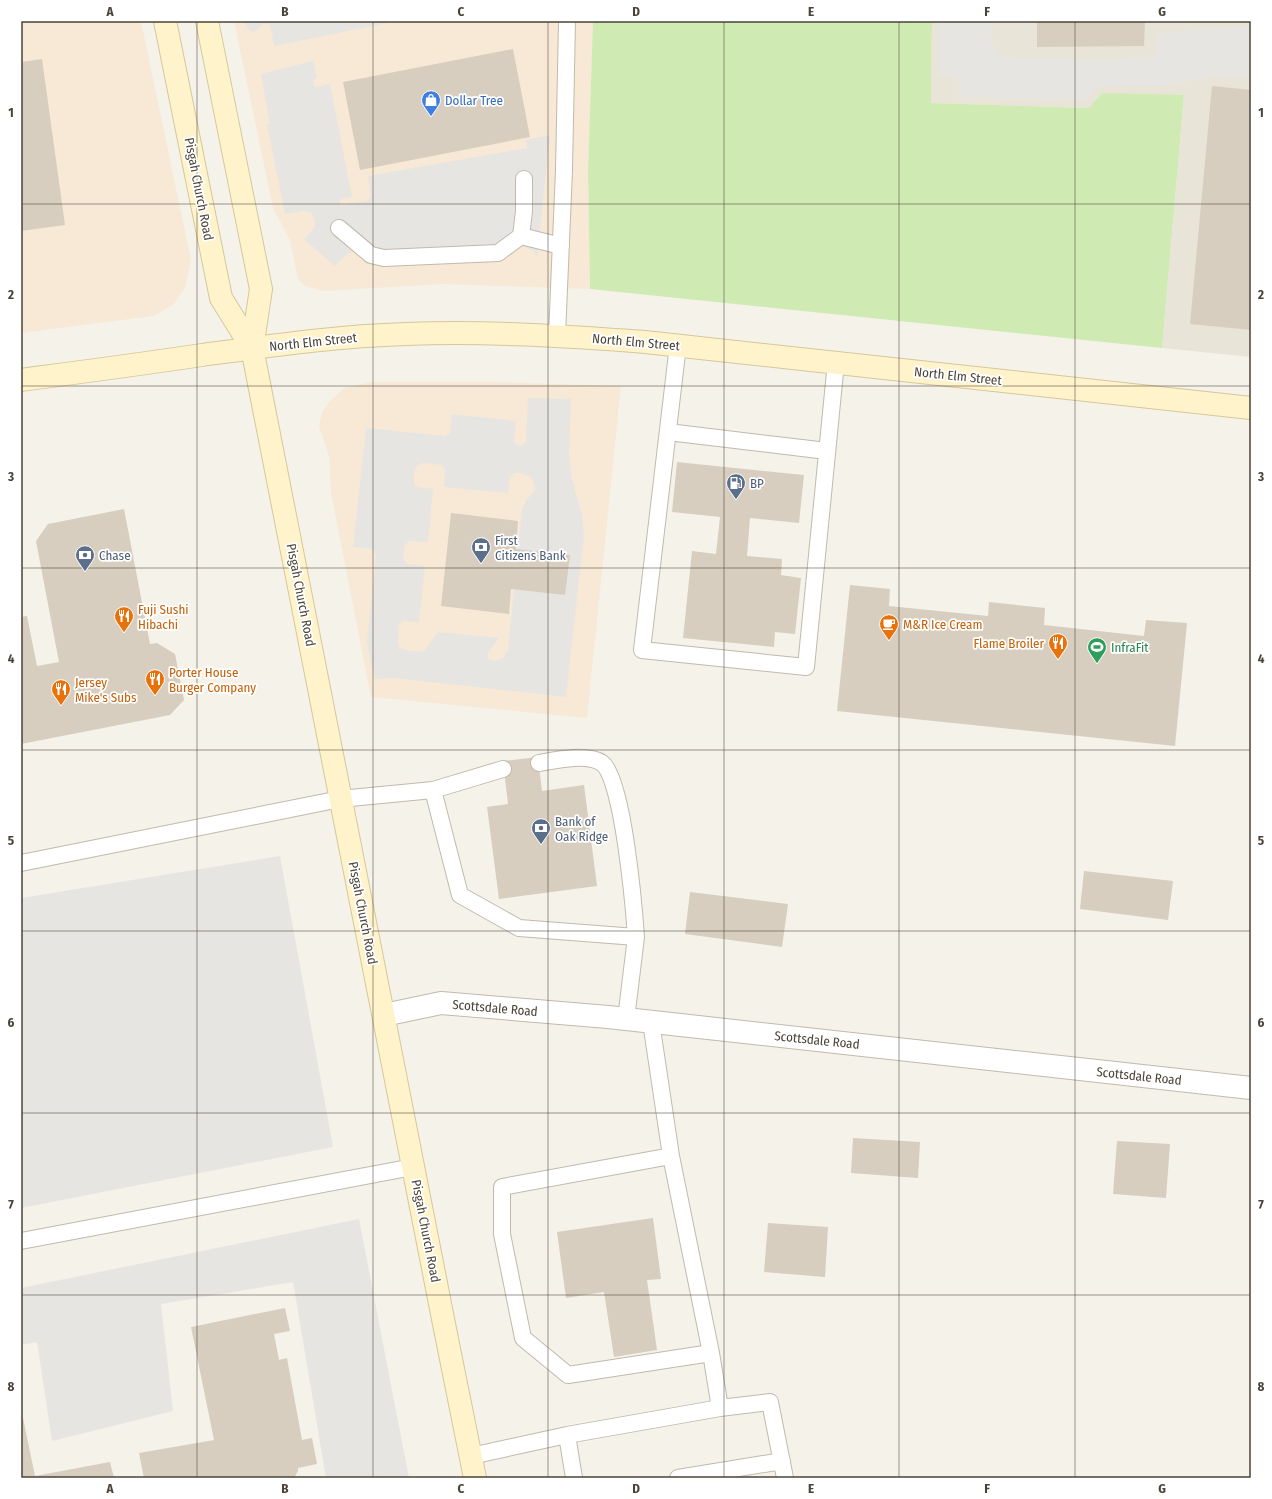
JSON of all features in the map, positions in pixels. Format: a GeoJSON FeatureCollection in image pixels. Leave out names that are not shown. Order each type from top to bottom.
{"type":"FeatureCollection","features":[{"type":"Feature","properties":{"kind":"main road","name":"Pisgah Church Road"},"geometry":{"type":"LineString","coordinates":[[165,21],[221,298],[252,348]]}},
{"type":"Feature","properties":{"kind":"main road","name":"Pisgah Church Road"},"geometry":{"type":"LineString","coordinates":[[207,21],[261,289],[252,348],[475,1478]]}},
{"type":"Feature","properties":{"kind":"main road","name":"North Elm Street"},"geometry":{"type":"LineString","coordinates":[[21,380],[252,348],[330,339],[405,334],[476,333],[557,336],[678,345],[1251,408]]}},
{"type":"Feature","properties":{"kind":"street","name":"Scottsdale Road"},"geometry":{"type":"LineString","coordinates":[[384,1015],[440,1003],[626,1019],[1251,1088]]}},
{"type":"Feature","properties":{"kind":"lane"},"geometry":{"type":"LineString","coordinates":[[557,336],[564,170],[567,21]]}},
{"type":"Feature","properties":{"kind":"lane"},"geometry":{"type":"LineString","coordinates":[[339,228],[371,255],[384,258],[498,253],[521,236],[524,211],[524,179]]}},
{"type":"Feature","properties":{"kind":"lane"},"geometry":{"type":"LineString","coordinates":[[521,236],[561,246]]}},
{"type":"Feature","properties":{"kind":"lane"},"geometry":{"type":"LineString","coordinates":[[678,345],[642,650],[806,667],[836,362]]}},
{"type":"Feature","properties":{"kind":"lane"},"geometry":{"type":"LineString","coordinates":[[668,432],[827,451]]}},
{"type":"Feature","properties":{"kind":"lane"},"geometry":{"type":"LineString","coordinates":[[539,763],[578,757],[602,763],[612,777],[626,845],[633,891],[636,937],[626,1019]]}},
{"type":"Feature","properties":{"kind":"lane"},"geometry":{"type":"LineString","coordinates":[[21,863],[340,799],[433,790],[503,769]]}},
{"type":"Feature","properties":{"kind":"lane"},"geometry":{"type":"LineString","coordinates":[[433,790],[460,895],[518,928],[636,937]]}},
{"type":"Feature","properties":{"kind":"lane"},"geometry":{"type":"LineString","coordinates":[[651,1022],[671,1156],[711,1353],[720,1408]]}},
{"type":"Feature","properties":{"kind":"lane"},"geometry":{"type":"LineString","coordinates":[[671,1156],[502,1187],[502,1234],[523,1338],[568,1375],[711,1353]]}},
{"type":"Feature","properties":{"kind":"lane"},"geometry":{"type":"LineString","coordinates":[[21,1241],[413,1167]]}},
{"type":"Feature","properties":{"kind":"lane"},"geometry":{"type":"LineString","coordinates":[[471,1456],[567,1435],[720,1408],[770,1402],[785,1478]]}},
{"type":"Feature","properties":{"kind":"lane"},"geometry":{"type":"LineString","coordinates":[[567,1435],[574,1478]]}},
{"type":"Feature","properties":{"kind":"lane"},"geometry":{"type":"LineString","coordinates":[[678,1478],[782,1461]]}},
{"type":"Feature","properties":{"kind":"shaded area"},"geometry":{"type":"Polygon","coordinates":[[[21,21],[141,21],[191,260],[185,288],[173,305],[153,316],[21,333],[21,21]]]}},
{"type":"Feature","properties":{"kind":"shaded area"},"geometry":{"type":"Polygon","coordinates":[[[234,21],[593,21],[588,171],[590,289],[442,284],[324,291],[305,286],[298,279],[290,240],[273,208],[234,21]]]}},
{"type":"Feature","properties":{"kind":"shaded area"},"geometry":{"type":"Polygon","coordinates":[[[245,21],[398,21],[274,46],[270,25],[265,23],[253,32],[246,27],[245,21]]]}},
{"type":"Feature","properties":{"kind":"shaded area"},"geometry":{"type":"Polygon","coordinates":[[[932,21],[1251,21],[1251,357],[1162,348],[1184,95],[1089,108],[931,103],[932,21]]]}},
{"type":"Feature","properties":{"kind":"shaded area"},"geometry":{"type":"Polygon","coordinates":[[[939,21],[991,21],[991,40],[995,49],[1001,55],[1011,58],[1113,60],[1153,55],[1157,50],[1156,34],[1214,28],[1251,28],[1251,77],[1215,77],[1163,85],[1097,86],[1093,90],[1089,100],[959,97],[959,80],[955,77],[938,76],[939,21]]]}},
{"type":"Feature","properties":{"kind":"shaded area"},"geometry":{"type":"Polygon","coordinates":[[[313,61],[317,77],[313,81],[314,86],[317,87],[330,84],[352,197],[341,199],[339,201],[341,205],[368,201],[371,196],[368,176],[527,148],[526,140],[550,135],[537,258],[534,252],[526,247],[519,247],[506,256],[491,262],[385,265],[352,252],[346,255],[335,266],[304,239],[315,227],[315,219],[311,213],[304,211],[285,214],[267,124],[270,124],[261,74],[313,61]]]}},
{"type":"Feature","properties":{"kind":"shaded area"},"geometry":{"type":"Polygon","coordinates":[[[372,382],[496,382],[621,386],[587,718],[371,697],[331,493],[329,456],[319,426],[322,413],[330,401],[344,388],[372,382]]]}},
{"type":"Feature","properties":{"kind":"shaded area"},"geometry":{"type":"Polygon","coordinates":[[[528,398],[571,399],[569,456],[572,479],[582,515],[584,534],[566,697],[394,678],[375,679],[367,643],[376,555],[372,549],[353,547],[366,428],[445,436],[450,433],[452,414],[516,421],[514,441],[516,445],[521,445],[526,442],[528,398]],[[423,463],[417,466],[414,471],[414,483],[417,487],[433,489],[428,542],[409,541],[405,545],[403,558],[407,564],[425,566],[419,622],[404,621],[399,624],[399,647],[404,650],[421,652],[425,650],[438,632],[499,638],[488,653],[488,658],[494,661],[503,658],[508,650],[522,509],[535,488],[533,481],[529,476],[521,473],[514,473],[510,478],[508,493],[444,487],[445,470],[442,465],[423,463]]]}},
{"type":"Feature","properties":{"kind":"shaded area"},"geometry":{"type":"Polygon","coordinates":[[[280,856],[333,1147],[21,1208],[21,898],[280,856]]]}},
{"type":"Feature","properties":{"kind":"shaded area"},"geometry":{"type":"Polygon","coordinates":[[[359,1219],[409,1478],[326,1478],[293,1282],[161,1304],[173,1411],[52,1441],[37,1342],[21,1345],[21,1288],[359,1219]]]}},
{"type":"Feature","properties":{"kind":"green space"},"geometry":{"type":"Polygon","coordinates":[[[593,21],[932,21],[931,103],[1089,108],[1102,93],[1184,95],[1162,348],[590,289],[588,171],[593,21]]]}},
{"type":"Feature","properties":{"kind":"building"},"geometry":{"type":"Polygon","coordinates":[[[1037,21],[1145,21],[1144,46],[1037,47],[1037,21]]]}},
{"type":"Feature","properties":{"kind":"building"},"geometry":{"type":"Polygon","coordinates":[[[513,49],[530,137],[360,170],[343,82],[513,49]]]}},
{"type":"Feature","properties":{"kind":"building"},"geometry":{"type":"Polygon","coordinates":[[[42,59],[65,225],[21,231],[21,62],[42,59]]]}},
{"type":"Feature","properties":{"kind":"building"},"geometry":{"type":"Polygon","coordinates":[[[1212,86],[1251,90],[1251,330],[1190,324],[1212,86]]]}},
{"type":"Feature","properties":{"kind":"building"},"geometry":{"type":"Polygon","coordinates":[[[677,462],[804,475],[799,523],[750,518],[747,556],[782,559],[781,575],[801,578],[795,634],[775,632],[774,647],[683,638],[692,551],[716,554],[720,517],[672,512],[677,462]]]}},
{"type":"Feature","properties":{"kind":"building"},"geometry":{"type":"Polygon","coordinates":[[[124,509],[150,644],[157,643],[175,654],[184,700],[170,715],[21,744],[21,617],[27,616],[37,666],[59,662],[36,541],[48,524],[124,509]]]}},
{"type":"Feature","properties":{"kind":"building"},"geometry":{"type":"Polygon","coordinates":[[[451,513],[518,521],[516,549],[570,555],[565,595],[511,589],[509,614],[441,606],[451,513]]]}},
{"type":"Feature","properties":{"kind":"building"},"geometry":{"type":"Polygon","coordinates":[[[850,585],[890,589],[889,606],[988,616],[989,602],[1045,608],[1044,625],[1144,636],[1146,620],[1187,623],[1175,746],[837,711],[850,585]]]}},
{"type":"Feature","properties":{"kind":"building"},"geometry":{"type":"Polygon","coordinates":[[[538,757],[542,791],[584,785],[597,886],[499,899],[487,807],[508,804],[503,761],[538,757]]]}},
{"type":"Feature","properties":{"kind":"building"},"geometry":{"type":"Polygon","coordinates":[[[1084,871],[1173,881],[1168,920],[1080,909],[1084,871]]]}},
{"type":"Feature","properties":{"kind":"building"},"geometry":{"type":"Polygon","coordinates":[[[690,892],[788,904],[782,947],[685,934],[690,892]]]}},
{"type":"Feature","properties":{"kind":"building"},"geometry":{"type":"Polygon","coordinates":[[[853,1138],[920,1142],[918,1178],[851,1173],[853,1138]]]}},
{"type":"Feature","properties":{"kind":"building"},"geometry":{"type":"Polygon","coordinates":[[[1117,1141],[1170,1144],[1166,1198],[1113,1194],[1117,1141]]]}},
{"type":"Feature","properties":{"kind":"building"},"geometry":{"type":"Polygon","coordinates":[[[653,1218],[661,1279],[647,1280],[657,1350],[614,1357],[604,1292],[566,1298],[557,1232],[653,1218]]]}},
{"type":"Feature","properties":{"kind":"building"},"geometry":{"type":"Polygon","coordinates":[[[768,1223],[828,1227],[825,1277],[764,1272],[768,1223]]]}},
{"type":"Feature","properties":{"kind":"building"},"geometry":{"type":"Polygon","coordinates":[[[285,1308],[290,1331],[274,1334],[279,1360],[287,1358],[302,1440],[312,1438],[317,1464],[298,1468],[294,1478],[144,1478],[139,1453],[214,1440],[191,1327],[285,1308]]]}},
{"type":"Feature","properties":{"kind":"building"},"geometry":{"type":"Polygon","coordinates":[[[21,1408],[35,1476],[110,1462],[114,1478],[21,1478],[21,1408]]]}},
{"type":"Feature","properties":{"kind":"place","name":"Dollar Tree"},"geometry":{"type":"Point","coordinates":[431,117]}},
{"type":"Feature","properties":{"kind":"place","name":"BP"},"geometry":{"type":"Point","coordinates":[736,500]}},
{"type":"Feature","properties":{"kind":"place","name":"First Citizens Bank"},"geometry":{"type":"Point","coordinates":[481,564]}},
{"type":"Feature","properties":{"kind":"place","name":"Chase"},"geometry":{"type":"Point","coordinates":[85,572]}},
{"type":"Feature","properties":{"kind":"place","name":"Fuji Sushi Hibachi"},"geometry":{"type":"Point","coordinates":[124,633]}},
{"type":"Feature","properties":{"kind":"place","name":"M&R Ice Cream"},"geometry":{"type":"Point","coordinates":[889,641]}},
{"type":"Feature","properties":{"kind":"place","name":"Flame Broiler"},"geometry":{"type":"Point","coordinates":[1058,660]}},
{"type":"Feature","properties":{"kind":"place","name":"InfraFit"},"geometry":{"type":"Point","coordinates":[1097,664]}},
{"type":"Feature","properties":{"kind":"place","name":"Porter House Burger Company"},"geometry":{"type":"Point","coordinates":[155,696]}},
{"type":"Feature","properties":{"kind":"place","name":"Jersey Mike's Subs"},"geometry":{"type":"Point","coordinates":[61,706]}},
{"type":"Feature","properties":{"kind":"place","name":"Bank of Oak Ridge"},"geometry":{"type":"Point","coordinates":[541,845]}}]}
